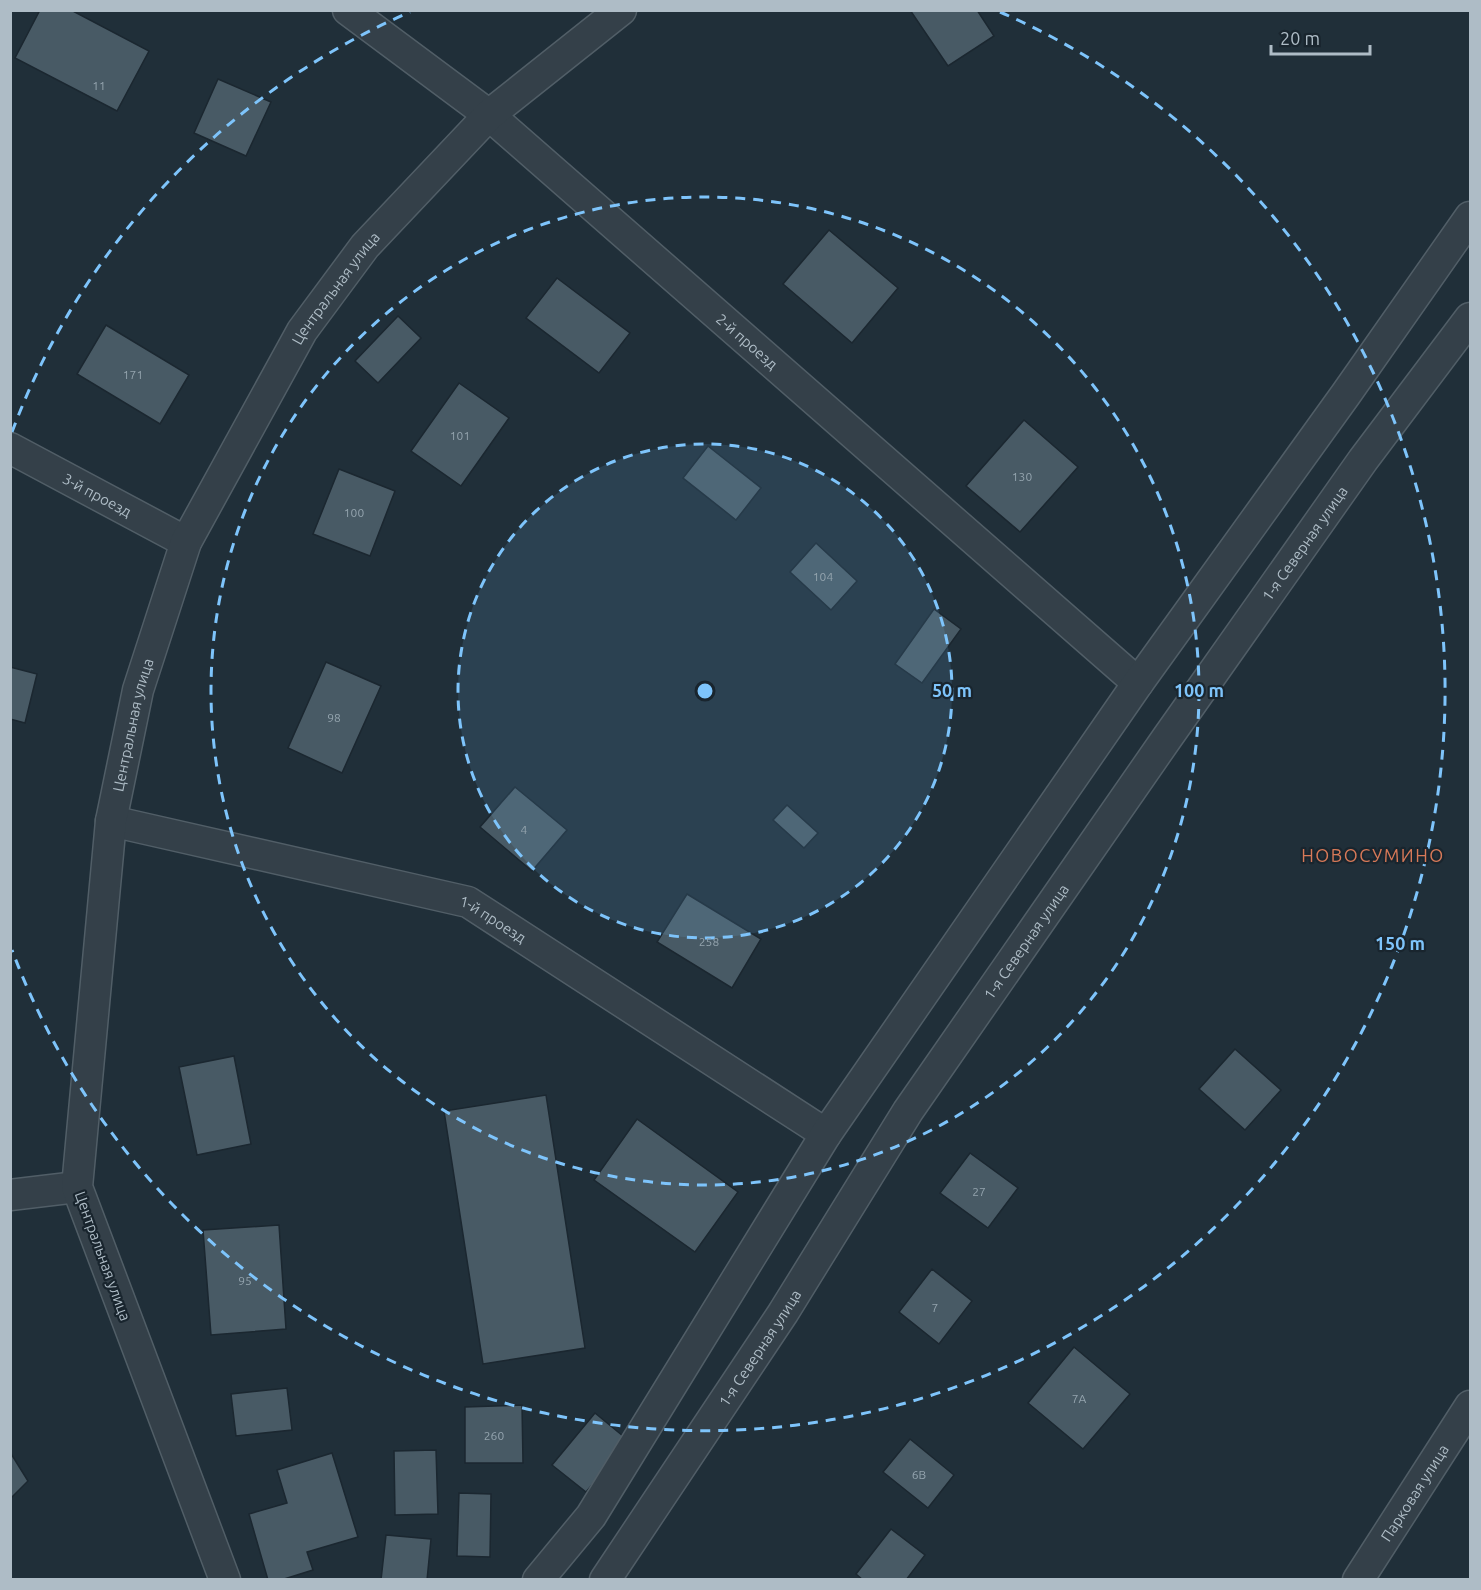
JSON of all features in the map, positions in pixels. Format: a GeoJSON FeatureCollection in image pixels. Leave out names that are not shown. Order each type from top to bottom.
{"type":"FeatureCollection","features":[{"type":"Feature","properties":{"kind":"street","name":"2-й проезд"},"geometry":{"type":"LineString","coordinates":[[348,10],[489,115],[1138,684]]}},
{"type":"Feature","properties":{"kind":"street","name":"Центральная улица"},"geometry":{"type":"LineString","coordinates":[[225,1580],[77,1187],[111,820],[138,690],[186,542],[302,331],[365,246],[489,115],[621,10]]}},
{"type":"Feature","properties":{"kind":"street"},"geometry":{"type":"LineString","coordinates":[[538,1580],[591,1516],[826,1134],[1138,684],[1470,218]]}},
{"type":"Feature","properties":{"kind":"street","name":"1-я Северная улица"},"geometry":{"type":"LineString","coordinates":[[605,1580],[783,1313],[908,1111],[1350,479],[1470,318]]}},
{"type":"Feature","properties":{"kind":"street","name":"3-й проезд"},"geometry":{"type":"LineString","coordinates":[[10,448],[186,542]]}},
{"type":"Feature","properties":{"kind":"street","name":"1-й проезд"},"geometry":{"type":"LineString","coordinates":[[111,820],[468,902],[826,1134]]}},
{"type":"Feature","properties":{"kind":"street"},"geometry":{"type":"LineString","coordinates":[[10,1195],[77,1187]]}},
{"type":"Feature","properties":{"kind":"street","name":"Парковая улица"},"geometry":{"type":"LineString","coordinates":[[1358,1580],[1470,1406]]}},
{"type":"Feature","properties":{"kind":"building"},"geometry":{"type":"Polygon","coordinates":[[[40,10],[71,10],[149,51],[117,111],[15,58],[40,10]]]}},
{"type":"Feature","properties":{"kind":"building"},"geometry":{"type":"Polygon","coordinates":[[[910,10],[977,10],[994,36],[948,66],[910,10]]]}},
{"type":"Feature","properties":{"kind":"building"},"geometry":{"type":"Polygon","coordinates":[[[218,79],[271,102],[246,156],[194,133],[218,79]]]}},
{"type":"Feature","properties":{"kind":"building"},"geometry":{"type":"Polygon","coordinates":[[[829,230],[898,288],[852,343],[783,284],[829,230]]]}},
{"type":"Feature","properties":{"kind":"building"},"geometry":{"type":"Polygon","coordinates":[[[557,278],[630,333],[599,373],[526,318],[557,278]]]}},
{"type":"Feature","properties":{"kind":"building"},"geometry":{"type":"Polygon","coordinates":[[[398,316],[421,338],[378,383],[355,361],[398,316]]]}},
{"type":"Feature","properties":{"kind":"building"},"geometry":{"type":"Polygon","coordinates":[[[106,325],[189,375],[160,424],[77,374],[106,325]]]}},
{"type":"Feature","properties":{"kind":"building"},"geometry":{"type":"Polygon","coordinates":[[[459,383],[509,418],[461,486],[411,451],[459,383]]]}},
{"type":"Feature","properties":{"kind":"building"},"geometry":{"type":"Polygon","coordinates":[[[1024,420],[1078,467],[1020,532],[966,486],[1024,420]]]}},
{"type":"Feature","properties":{"kind":"building"},"geometry":{"type":"Polygon","coordinates":[[[708,446],[761,488],[736,520],[683,478],[708,446]]]}},
{"type":"Feature","properties":{"kind":"building"},"geometry":{"type":"Polygon","coordinates":[[[339,469],[395,491],[370,556],[313,534],[339,469]]]}},
{"type":"Feature","properties":{"kind":"building"},"geometry":{"type":"Polygon","coordinates":[[[816,543],[857,581],[831,610],[790,572],[816,543]]]}},
{"type":"Feature","properties":{"kind":"building"},"geometry":{"type":"Polygon","coordinates":[[[934,609],[961,629],[922,683],[895,664],[934,609]]]}},
{"type":"Feature","properties":{"kind":"building"},"geometry":{"type":"Polygon","coordinates":[[[326,662],[381,686],[342,773],[288,748],[326,662]]]}},
{"type":"Feature","properties":{"kind":"building"},"geometry":{"type":"Polygon","coordinates":[[[10,667],[37,674],[25,723],[10,719],[10,667]]]}},
{"type":"Feature","properties":{"kind":"building"},"geometry":{"type":"Polygon","coordinates":[[[515,787],[567,830],[532,871],[480,827],[515,787]]]}},
{"type":"Feature","properties":{"kind":"building"},"geometry":{"type":"Polygon","coordinates":[[[787,805],[818,833],[804,848],[773,820],[787,805]]]}},
{"type":"Feature","properties":{"kind":"building"},"geometry":{"type":"Polygon","coordinates":[[[687,894],[761,939],[732,988],[657,942],[687,894]]]}},
{"type":"Feature","properties":{"kind":"building"},"geometry":{"type":"Polygon","coordinates":[[[1235,1049],[1281,1090],[1245,1130],[1199,1089],[1235,1049]]]}},
{"type":"Feature","properties":{"kind":"building"},"geometry":{"type":"Polygon","coordinates":[[[234,1056],[251,1144],[197,1155],[179,1067],[234,1056]]]}},
{"type":"Feature","properties":{"kind":"building"},"geometry":{"type":"Polygon","coordinates":[[[546,1095],[585,1348],[483,1364],[444,1111],[546,1095]]]}},
{"type":"Feature","properties":{"kind":"building"},"geometry":{"type":"Polygon","coordinates":[[[637,1119],[738,1192],[695,1252],[594,1180],[637,1119]]]}},
{"type":"Feature","properties":{"kind":"building"},"geometry":{"type":"Polygon","coordinates":[[[970,1153],[1018,1188],[988,1228],[940,1193],[970,1153]]]}},
{"type":"Feature","properties":{"kind":"building"},"geometry":{"type":"Polygon","coordinates":[[[279,1225],[286,1329],[211,1335],[203,1230],[279,1225]]]}},
{"type":"Feature","properties":{"kind":"building"},"geometry":{"type":"Polygon","coordinates":[[[932,1269],[972,1301],[939,1344],[899,1312],[932,1269]]]}},
{"type":"Feature","properties":{"kind":"building"},"geometry":{"type":"Polygon","coordinates":[[[1074,1347],[1130,1394],[1083,1449],[1028,1403],[1074,1347]]]}},
{"type":"Feature","properties":{"kind":"building"},"geometry":{"type":"Polygon","coordinates":[[[287,1388],[292,1430],[236,1436],[231,1394],[287,1388]]]}},
{"type":"Feature","properties":{"kind":"building"},"geometry":{"type":"Polygon","coordinates":[[[522,1405],[523,1463],[465,1463],[465,1407],[522,1405]]]}},
{"type":"Feature","properties":{"kind":"building"},"geometry":{"type":"Polygon","coordinates":[[[595,1413],[629,1441],[586,1492],[552,1465],[595,1413]]]}},
{"type":"Feature","properties":{"kind":"building"},"geometry":{"type":"Polygon","coordinates":[[[910,1439],[954,1475],[928,1508],[883,1472],[910,1439]]]}},
{"type":"Feature","properties":{"kind":"building"},"geometry":{"type":"Polygon","coordinates":[[[436,1450],[438,1514],[395,1515],[394,1451],[436,1450]]]}},
{"type":"Feature","properties":{"kind":"building"},"geometry":{"type":"Polygon","coordinates":[[[10,1452],[28,1481],[10,1499],[10,1452]]]}},
{"type":"Feature","properties":{"kind":"building"},"geometry":{"type":"Polygon","coordinates":[[[332,1453],[358,1537],[307,1552],[313,1570],[281,1580],[268,1580],[249,1514],[287,1503],[277,1470],[332,1453]]]}},
{"type":"Feature","properties":{"kind":"building"},"geometry":{"type":"Polygon","coordinates":[[[459,1493],[491,1494],[490,1557],[457,1556],[459,1493]]]}},
{"type":"Feature","properties":{"kind":"building"},"geometry":{"type":"Polygon","coordinates":[[[891,1529],[925,1555],[906,1580],[863,1580],[856,1574],[891,1529]]]}},
{"type":"Feature","properties":{"kind":"building"},"geometry":{"type":"Polygon","coordinates":[[[386,1535],[431,1539],[427,1580],[381,1580],[386,1535]]]}},
{"type":"Feature","properties":{"kind":"district","name":"НОВОСУМИНО"},"geometry":{"type":"Point","coordinates":[1373,855]}}]}
